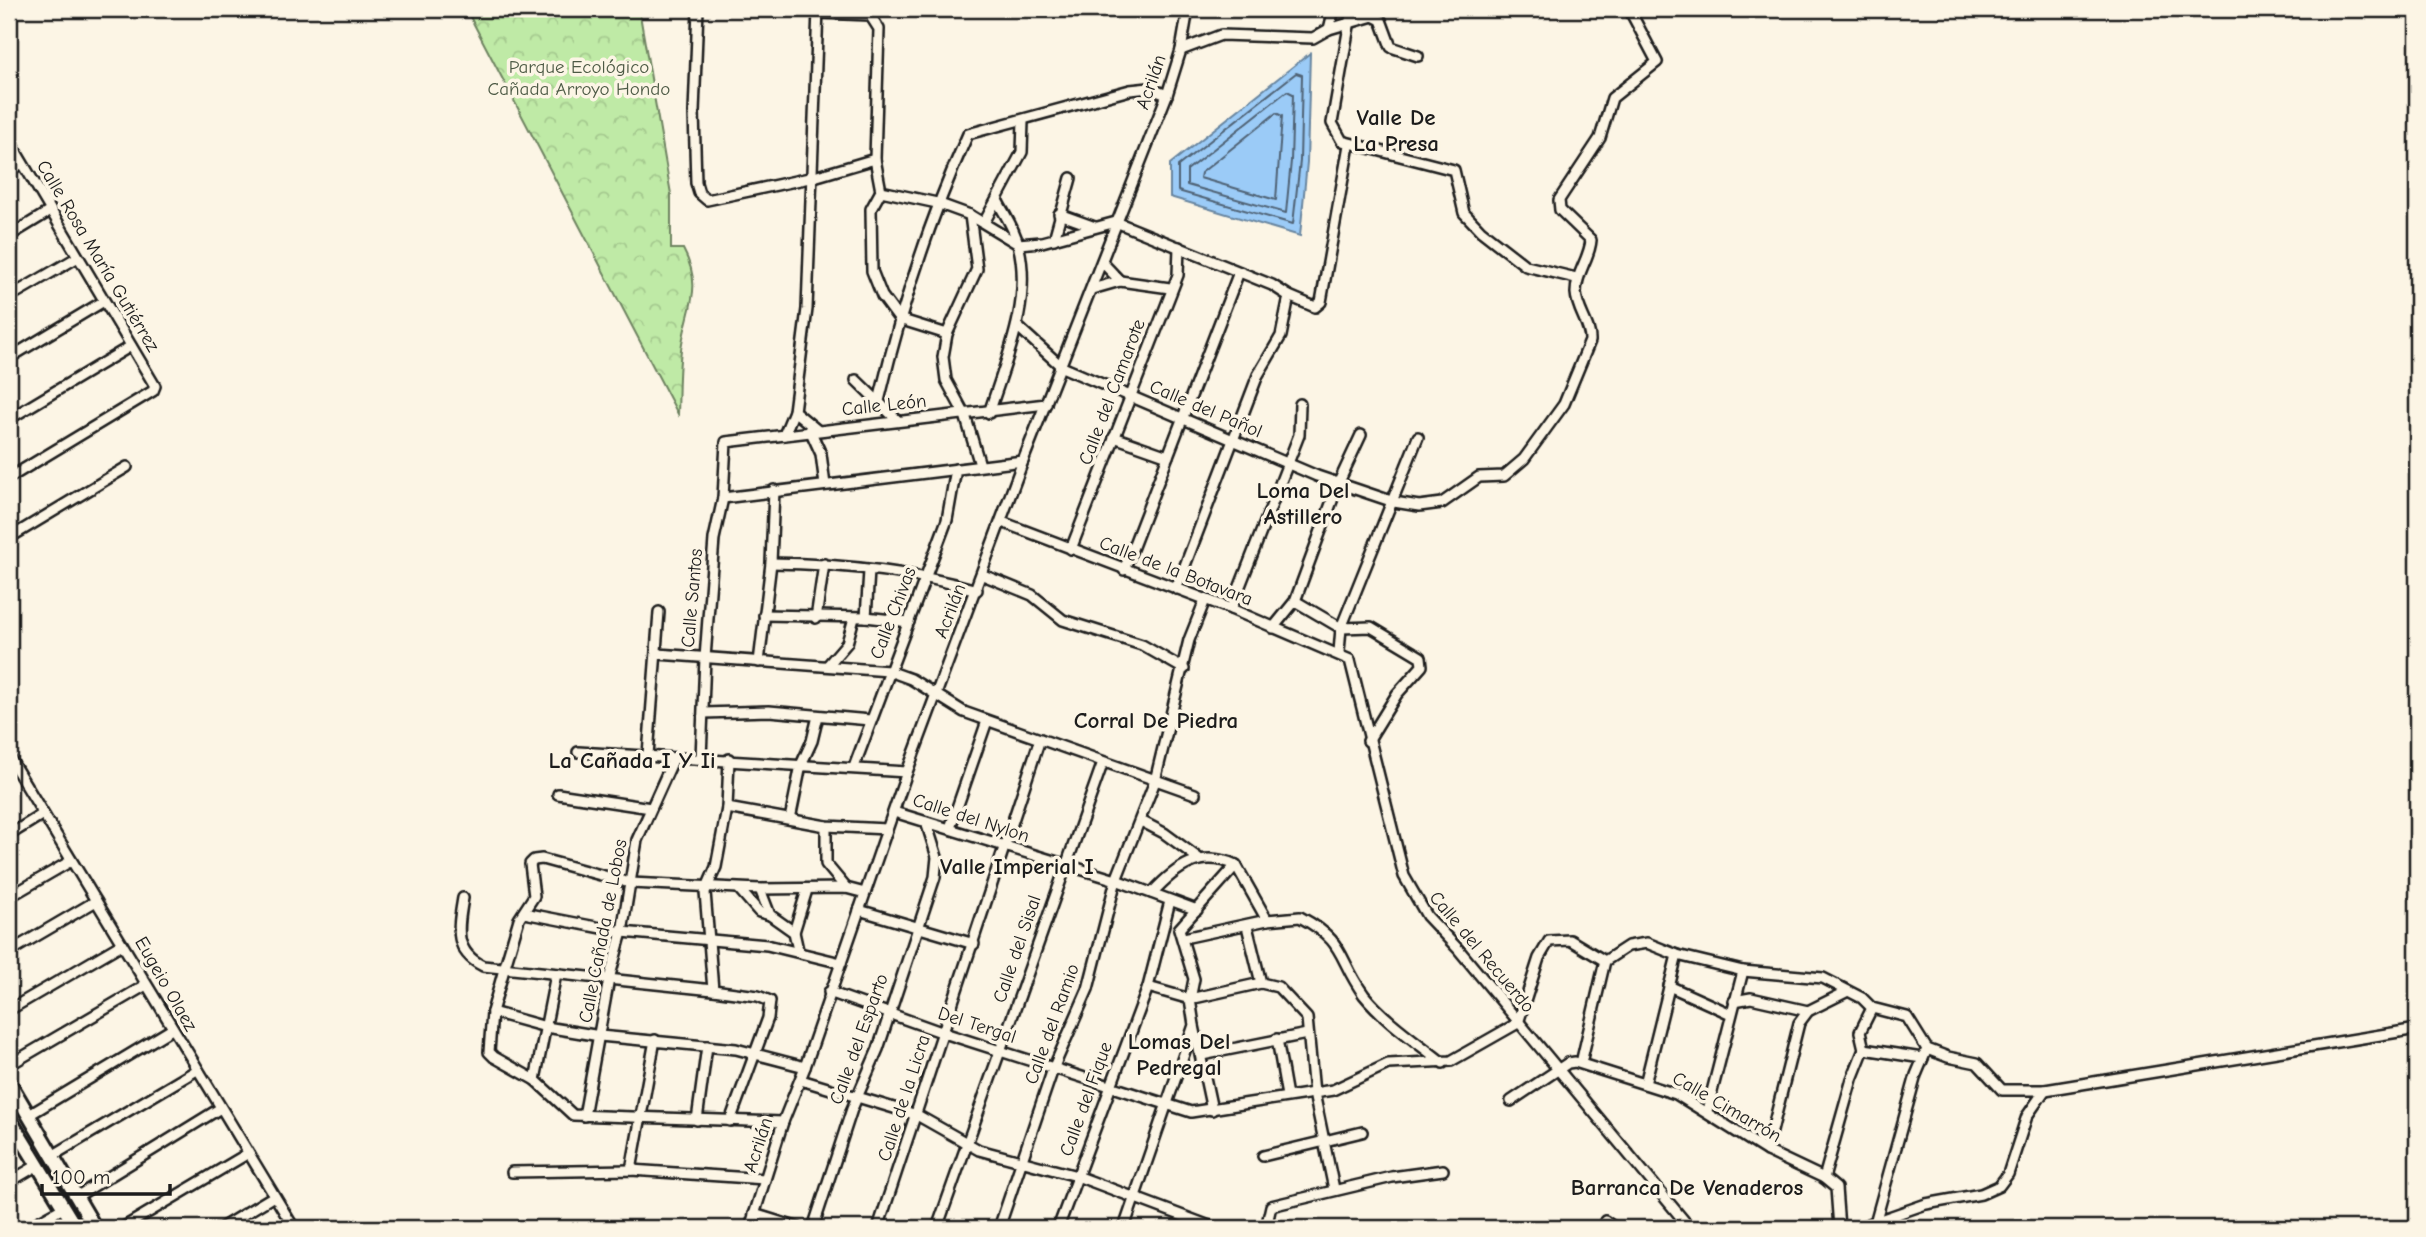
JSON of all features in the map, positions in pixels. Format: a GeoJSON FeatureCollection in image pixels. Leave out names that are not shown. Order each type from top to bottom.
{"type":"FeatureCollection","features":[{"type":"Feature","properties":{"kind":"street"},"geometry":{"type":"LineString","coordinates":[[698,9],[694,112],[699,193],[707,200],[814,177],[875,159]]}},
{"type":"Feature","properties":{"kind":"street","name":"Acrilán"},"geometry":{"type":"LineString","coordinates":[[750,1228],[783,1122],[805,1067],[907,772],[978,590],[1023,461],[1167,95],[1181,50],[1188,9]]}},
{"type":"Feature","properties":{"kind":"street"},"geometry":{"type":"LineString","coordinates":[[1329,29],[1334,9]]}},
{"type":"Feature","properties":{"kind":"street"},"geometry":{"type":"LineString","coordinates":[[1352,9],[1332,123],[1342,141],[1349,145],[1454,170],[1464,214],[1481,231],[1526,266],[1570,274],[1576,278],[1591,240],[1560,211],[1559,200],[1600,138],[1612,98],[1657,62],[1629,9]]}},
{"type":"Feature","properties":{"kind":"street"},"geometry":{"type":"LineString","coordinates":[[784,435],[794,411],[807,309],[814,177],[818,11],[870,15],[879,29],[875,159],[881,191],[871,209],[872,271],[882,296],[899,319],[947,334]]}},
{"type":"Feature","properties":{"kind":"street"},"geometry":{"type":"LineString","coordinates":[[1181,50],[1222,35],[1294,40],[1313,38],[1329,29],[1373,16],[1377,17],[1391,47],[1418,56]]}},
{"type":"Feature","properties":{"kind":"street"},"geometry":{"type":"LineString","coordinates":[[878,401],[899,319],[937,203],[968,134],[1130,90],[1149,88],[1167,95]]}},
{"type":"Feature","properties":{"kind":"street"},"geometry":{"type":"LineString","coordinates":[[985,221],[1022,152],[1023,121]]}},
{"type":"Feature","properties":{"kind":"street","name":"Calle Rosa María Gutiérrez"},"geometry":{"type":"LineString","coordinates":[[9,140],[154,384],[153,390],[9,478]]}},
{"type":"Feature","properties":{"kind":"street"},"geometry":{"type":"LineString","coordinates":[[881,191],[937,203],[970,215],[985,221],[1018,244],[1054,239],[1116,222],[1272,285],[1315,307],[1321,302],[1349,145]]}},
{"type":"Feature","properties":{"kind":"street"},"geometry":{"type":"LineString","coordinates":[[9,171],[22,163]]}},
{"type":"Feature","properties":{"kind":"street"},"geometry":{"type":"LineString","coordinates":[[1054,239],[1071,178]]}},
{"type":"Feature","properties":{"kind":"street"},"geometry":{"type":"LineString","coordinates":[[989,413],[1017,326],[1022,283],[1018,244],[997,200]]}},
{"type":"Feature","properties":{"kind":"street"},"geometry":{"type":"LineString","coordinates":[[9,236],[50,211]]}},
{"type":"Feature","properties":{"kind":"street"},"geometry":{"type":"LineString","coordinates":[[1059,214],[1095,227]]}},
{"type":"Feature","properties":{"kind":"street"},"geometry":{"type":"LineString","coordinates":[[970,215],[977,269],[947,334],[943,358],[946,380],[965,415],[980,465]]}},
{"type":"Feature","properties":{"kind":"street","name":"Calle del Camarote"},"geometry":{"type":"LineString","coordinates":[[1071,549],[1181,264],[1179,247]]}},
{"type":"Feature","properties":{"kind":"street"},"geometry":{"type":"LineString","coordinates":[[9,297],[78,257]]}},
{"type":"Feature","properties":{"kind":"street"},"geometry":{"type":"LineString","coordinates":[[1102,262],[1120,281]]}},
{"type":"Feature","properties":{"kind":"street"},"geometry":{"type":"LineString","coordinates":[[1124,570],[1239,272]]}},
{"type":"Feature","properties":{"kind":"street","name":"Calle del Pañol"},"geometry":{"type":"LineString","coordinates":[[1017,326],[1062,367],[1286,463],[1394,502],[1419,506],[1442,503],[1479,477],[1504,476],[1532,450],[1569,395],[1575,371],[1590,341],[1576,301],[1576,278]]}},
{"type":"Feature","properties":{"kind":"street"},"geometry":{"type":"LineString","coordinates":[[1092,289],[1120,281],[1170,288]]}},
{"type":"Feature","properties":{"kind":"street"},"geometry":{"type":"LineString","coordinates":[[1176,589],[1258,374],[1281,336],[1289,296]]}},
{"type":"Feature","properties":{"kind":"street"},"geometry":{"type":"LineString","coordinates":[[9,358],[104,301]]}},
{"type":"Feature","properties":{"kind":"street"},"geometry":{"type":"LineString","coordinates":[[9,418],[131,346]]}},
{"type":"Feature","properties":{"kind":"street"},"geometry":{"type":"LineString","coordinates":[[856,380],[897,420]]}},
{"type":"Feature","properties":{"kind":"street","name":"Calle León"},"geometry":{"type":"LineString","coordinates":[[726,442],[897,420],[989,413],[1046,404]]}},
{"type":"Feature","properties":{"kind":"street"},"geometry":{"type":"LineString","coordinates":[[1231,609],[1301,427],[1300,404]]}},
{"type":"Feature","properties":{"kind":"street"},"geometry":{"type":"LineString","coordinates":[[794,411],[813,430],[821,454],[825,485]]}},
{"type":"Feature","properties":{"kind":"street"},"geometry":{"type":"LineString","coordinates":[[1273,628],[1295,601],[1339,482],[1361,435]]}},
{"type":"Feature","properties":{"kind":"street"},"geometry":{"type":"LineString","coordinates":[[1114,437],[1168,456]]}},
{"type":"Feature","properties":{"kind":"street"},"geometry":{"type":"LineString","coordinates":[[1339,652],[1340,628],[1394,502],[1418,437]]}},
{"type":"Feature","properties":{"kind":"street","name":"Calle Santos"},"geometry":{"type":"LineString","coordinates":[[701,758],[714,538],[723,498],[726,442]]}},
{"type":"Feature","properties":{"kind":"street"},"geometry":{"type":"LineString","coordinates":[[723,498],[1023,461]]}},
{"type":"Feature","properties":{"kind":"street"},"geometry":{"type":"LineString","coordinates":[[9,538],[127,467]]}},
{"type":"Feature","properties":{"kind":"street","name":"Calle Chivas"},"geometry":{"type":"LineString","coordinates":[[854,767],[947,520],[956,469]]}},
{"type":"Feature","properties":{"kind":"street"},"geometry":{"type":"LineString","coordinates":[[759,662],[771,563],[774,490]]}},
{"type":"Feature","properties":{"kind":"street","name":"Calle de la Botavara"},"geometry":{"type":"LineString","coordinates":[[1002,522],[1339,652]]}},
{"type":"Feature","properties":{"kind":"street"},"geometry":{"type":"LineString","coordinates":[[771,563],[824,564],[926,576],[978,590]]}},
{"type":"Feature","properties":{"kind":"street"},"geometry":{"type":"LineString","coordinates":[[816,618],[824,564]]}},
{"type":"Feature","properties":{"kind":"street"},"geometry":{"type":"LineString","coordinates":[[866,617],[869,571]]}},
{"type":"Feature","properties":{"kind":"street"},"geometry":{"type":"LineString","coordinates":[[983,575],[1032,595],[1063,620],[1142,645],[1184,669]]}},
{"type":"Feature","properties":{"kind":"street","name":"Calle del Ramio"},"geometry":{"type":"LineString","coordinates":[[999,1228],[1053,1069],[1087,989],[1116,880],[1155,780],[1189,640],[1205,600]]}},
{"type":"Feature","properties":{"kind":"street"},"geometry":{"type":"LineString","coordinates":[[1295,601],[1340,628],[1371,627],[1417,654],[1422,661],[1397,694],[1368,741]]}},
{"type":"Feature","properties":{"kind":"street"},"geometry":{"type":"LineString","coordinates":[[648,755],[658,654],[659,612]]}},
{"type":"Feature","properties":{"kind":"street"},"geometry":{"type":"LineString","coordinates":[[764,615],[866,617],[909,622]]}},
{"type":"Feature","properties":{"kind":"street"},"geometry":{"type":"LineString","coordinates":[[828,665],[847,643],[854,618]]}},
{"type":"Feature","properties":{"kind":"street","name":"Calle del Recuerdo"},"geometry":{"type":"LineString","coordinates":[[1339,652],[1350,660],[1353,666],[1368,741],[1408,886],[1427,916],[1460,950],[1557,1071],[1690,1228]]}},
{"type":"Feature","properties":{"kind":"street"},"geometry":{"type":"LineString","coordinates":[[658,654],[889,671],[911,679],[987,721],[1195,794]]}},
{"type":"Feature","properties":{"kind":"street"},"geometry":{"type":"LineString","coordinates":[[704,713],[769,711],[870,720]]}},
{"type":"Feature","properties":{"kind":"street"},"geometry":{"type":"LineString","coordinates":[[790,820],[801,765],[812,741],[818,716]]}},
{"type":"Feature","properties":{"kind":"street"},"geometry":{"type":"LineString","coordinates":[[950,828],[987,721]]}},
{"type":"Feature","properties":{"kind":"street","name":"Calle de la Licra"},"geometry":{"type":"LineString","coordinates":[[878,1228],[975,944],[1040,739]]}},
{"type":"Feature","properties":{"kind":"street"},"geometry":{"type":"LineString","coordinates":[[578,751],[907,772]]}},
{"type":"Feature","properties":{"kind":"street","name":"Eugeio Olaez"},"geometry":{"type":"LineString","coordinates":[[9,757],[13,775],[43,814],[219,1109],[294,1228]]}},
{"type":"Feature","properties":{"kind":"street","name":"Calle Cañada de Lobos"},"geometry":{"type":"LineString","coordinates":[[584,1116],[609,979],[622,932],[637,840],[674,758]]}},
{"type":"Feature","properties":{"kind":"street"},"geometry":{"type":"LineString","coordinates":[[713,990],[707,938],[706,888],[716,867],[727,808],[729,759]]}},
{"type":"Feature","properties":{"kind":"street","name":"Calle del Sisal"},"geometry":{"type":"LineString","coordinates":[[937,1228],[1103,762]]}},
{"type":"Feature","properties":{"kind":"street"},"geometry":{"type":"LineString","coordinates":[[558,794],[651,808]]}},
{"type":"Feature","properties":{"kind":"street"},"geometry":{"type":"LineString","coordinates":[[727,808],[826,826],[887,829]]}},
{"type":"Feature","properties":{"kind":"street","name":"Calle del Nylon"},"geometry":{"type":"LineString","coordinates":[[894,812],[1116,880],[1197,910]]}},
{"type":"Feature","properties":{"kind":"street"},"geometry":{"type":"LineString","coordinates":[[9,835],[43,814]]}},
{"type":"Feature","properties":{"kind":"street"},"geometry":{"type":"LineString","coordinates":[[1141,821],[1164,833],[1198,858],[1236,865]]}},
{"type":"Feature","properties":{"kind":"street","name":"Calle del Esparto"},"geometry":{"type":"LineString","coordinates":[[813,1228],[856,1098],[871,1070],[937,865],[935,846],[926,822]]}},
{"type":"Feature","properties":{"kind":"street"},"geometry":{"type":"LineString","coordinates":[[826,826],[826,864],[846,888]]}},
{"type":"Feature","properties":{"kind":"street"},"geometry":{"type":"LineString","coordinates":[[783,1122],[584,1116],[566,1111],[535,1080],[489,1052],[492,1012],[505,966],[524,913],[534,896],[530,864],[538,858],[630,883],[739,889],[846,888],[865,893]]}},
{"type":"Feature","properties":{"kind":"street"},"geometry":{"type":"LineString","coordinates":[[1152,893],[1170,873],[1198,858]]}},
{"type":"Feature","properties":{"kind":"street"},"geometry":{"type":"LineString","coordinates":[[9,897],[71,862]]}},
{"type":"Feature","properties":{"kind":"street"},"geometry":{"type":"LineString","coordinates":[[1212,1110],[1189,999],[1194,979],[1181,935],[1197,910],[1236,865]]}},
{"type":"Feature","properties":{"kind":"street"},"geometry":{"type":"LineString","coordinates":[[1236,865],[1267,920]]}},
{"type":"Feature","properties":{"kind":"street"},"geometry":{"type":"LineString","coordinates":[[739,889],[759,912],[770,915],[794,932]]}},
{"type":"Feature","properties":{"kind":"street"},"geometry":{"type":"LineString","coordinates":[[760,889],[770,915]]}},
{"type":"Feature","properties":{"kind":"street"},"geometry":{"type":"LineString","coordinates":[[798,950],[794,932],[807,890]]}},
{"type":"Feature","properties":{"kind":"street"},"geometry":{"type":"LineString","coordinates":[[463,898],[458,936],[464,953],[483,966],[505,966],[556,974],[713,990],[758,996],[771,1001],[730,1121]]}},
{"type":"Feature","properties":{"kind":"street"},"geometry":{"type":"LineString","coordinates":[[9,952],[96,901]]}},
{"type":"Feature","properties":{"kind":"street","name":"Calle del Fique"},"geometry":{"type":"LineString","coordinates":[[1058,1228],[1148,987],[1170,901]]}},
{"type":"Feature","properties":{"kind":"street"},"geometry":{"type":"LineString","coordinates":[[859,910],[975,944]]}},
{"type":"Feature","properties":{"kind":"street"},"geometry":{"type":"LineString","coordinates":[[524,913],[622,932],[707,938],[798,950],[841,963]]}},
{"type":"Feature","properties":{"kind":"street"},"geometry":{"type":"LineString","coordinates":[[1181,935],[1300,917],[1326,933],[1341,950],[1353,977],[1373,1004],[1443,1063],[1462,1056],[1518,1023],[1544,947],[1555,939],[1570,940],[1605,961]]}},
{"type":"Feature","properties":{"kind":"street"},"geometry":{"type":"LineString","coordinates":[[1247,926],[1261,983]]}},
{"type":"Feature","properties":{"kind":"street"},"geometry":{"type":"LineString","coordinates":[[1511,1101],[1569,1063],[1581,1063],[1605,961],[1636,943],[1647,943],[1677,955],[1743,971],[1823,978],[1862,998],[1872,1008],[1907,1017],[1927,1049],[1977,1063],[2002,1090],[2045,1090],[2417,1029]]}},
{"type":"Feature","properties":{"kind":"street"},"geometry":{"type":"LineString","coordinates":[[9,1010],[122,944]]}},
{"type":"Feature","properties":{"kind":"street"},"geometry":{"type":"LineString","coordinates":[[1645,1083],[1677,955]]}},
{"type":"Feature","properties":{"kind":"street"},"geometry":{"type":"LineString","coordinates":[[1707,1111],[1743,971]]}},
{"type":"Feature","properties":{"kind":"street"},"geometry":{"type":"LineString","coordinates":[[535,1080],[556,974]]}},
{"type":"Feature","properties":{"kind":"street"},"geometry":{"type":"LineString","coordinates":[[1148,987],[1189,999],[1261,983],[1278,987],[1307,1018],[1314,1093],[1334,1189]]}},
{"type":"Feature","properties":{"kind":"street"},"geometry":{"type":"LineString","coordinates":[[9,1065],[146,985]]}},
{"type":"Feature","properties":{"kind":"street"},"geometry":{"type":"LineString","coordinates":[[1669,986],[1731,1014]]}},
{"type":"Feature","properties":{"kind":"street","name":"Del Tergal"},"geometry":{"type":"LineString","coordinates":[[829,992],[944,1033],[1191,1112],[1333,1090],[1388,1064],[1443,1063]]}},
{"type":"Feature","properties":{"kind":"street"},"geometry":{"type":"LineString","coordinates":[[1767,1151],[1802,1017],[1846,992]]}},
{"type":"Feature","properties":{"kind":"street"},"geometry":{"type":"LineString","coordinates":[[1734,1001],[1751,998],[1808,1012]]}},
{"type":"Feature","properties":{"kind":"street"},"geometry":{"type":"LineString","coordinates":[[1839,1228],[1836,1188],[1824,1178],[1852,1079],[1864,1049],[1860,1032],[1872,1008]]}},
{"type":"Feature","properties":{"kind":"street"},"geometry":{"type":"LineString","coordinates":[[492,1012],[546,1027],[600,1036],[754,1053],[805,1067]]}},
{"type":"Feature","properties":{"kind":"street"},"geometry":{"type":"LineString","coordinates":[[1124,1228],[1194,1025]]}},
{"type":"Feature","properties":{"kind":"street"},"geometry":{"type":"LineString","coordinates":[[29,1115],[172,1029]]}},
{"type":"Feature","properties":{"kind":"street"},"geometry":{"type":"LineString","coordinates":[[1202,1055],[1307,1034]]}},
{"type":"Feature","properties":{"kind":"street"},"geometry":{"type":"LineString","coordinates":[[1277,1039],[1287,1096]]}},
{"type":"Feature","properties":{"kind":"street"},"geometry":{"type":"LineString","coordinates":[[631,1170],[638,1119],[655,1040]]}},
{"type":"Feature","properties":{"kind":"street"},"geometry":{"type":"LineString","coordinates":[[697,1121],[707,1046]]}},
{"type":"Feature","properties":{"kind":"street"},"geometry":{"type":"LineString","coordinates":[[1864,1049],[1922,1058]]}},
{"type":"Feature","properties":{"kind":"street"},"geometry":{"type":"LineString","coordinates":[[1875,1223],[1922,1058],[1927,1049]]}},
{"type":"Feature","properties":{"kind":"street","name":"Calle Cimarrón"},"geometry":{"type":"LineString","coordinates":[[1581,1063],[1676,1094],[1767,1151],[1824,1178]]}},
{"type":"Feature","properties":{"kind":"street"},"geometry":{"type":"LineString","coordinates":[[52,1156],[197,1070]]}},
{"type":"Feature","properties":{"kind":"street"},"geometry":{"type":"LineString","coordinates":[[800,1080],[917,1115],[988,1153],[1024,1160],[1077,1176],[1133,1198],[1185,1224],[1215,1228]]}},
{"type":"Feature","properties":{"kind":"street"},"geometry":{"type":"LineString","coordinates":[[9,1082],[95,1228]]}},
{"type":"Feature","properties":{"kind":"street"},"geometry":{"type":"LineString","coordinates":[[1857,1228],[1926,1204],[1981,1194],[1999,1186],[2008,1174],[2027,1116],[2045,1090]]}},
{"type":"Feature","properties":{"kind":"street"},"geometry":{"type":"LineString","coordinates":[[76,1197],[219,1109]]}},
{"type":"Feature","properties":{"kind":"street"},"geometry":{"type":"LineString","coordinates":[[10,1122],[76,1228]]}},
{"type":"Feature","properties":{"kind":"street"},"geometry":{"type":"LineString","coordinates":[[1263,1156],[1362,1132]]}},
{"type":"Feature","properties":{"kind":"street"},"geometry":{"type":"LineString","coordinates":[[122,1228],[247,1154]]}},
{"type":"Feature","properties":{"kind":"street"},"geometry":{"type":"LineString","coordinates":[[9,1182],[38,1165]]}},
{"type":"Feature","properties":{"kind":"street"},"geometry":{"type":"LineString","coordinates":[[512,1172],[631,1170],[765,1179]]}},
{"type":"Feature","properties":{"kind":"street"},"geometry":{"type":"LineString","coordinates":[[1266,1228],[1271,1206],[1334,1189],[1443,1170]]}},
{"type":"Feature","properties":{"kind":"street"},"geometry":{"type":"LineString","coordinates":[[221,1228],[274,1196]]}},
{"type":"Feature","properties":{"kind":"street"},"geometry":{"type":"LineString","coordinates":[[27,1228],[63,1208]]}},
{"type":"Feature","properties":{"kind":"street"},"geometry":{"type":"LineString","coordinates":[[754,1214],[799,1228]]}},
{"type":"Feature","properties":{"kind":"street"},"geometry":{"type":"LineString","coordinates":[[1605,1221],[1615,1228]]}},
{"type":"Feature","properties":{"kind":"green space","name":"Parque Ecológico Cañada Arroyo Hondo"},"geometry":{"type":"Polygon","coordinates":[[[466,9],[639,9],[671,194],[671,249],[683,249],[692,274],[693,296],[679,370],[678,414],[466,9]]]}},
{"type":"Feature","properties":{"kind":"water"},"geometry":{"type":"Polygon","coordinates":[[[1310,53],[1307,162],[1300,236],[1170,197],[1170,164],[1310,53]]]}},
{"type":"Feature","properties":{"kind":"district","name":"Valle De La Presa"},"geometry":{"type":"Point","coordinates":[1396,130]}},
{"type":"Feature","properties":{"kind":"district","name":"Loma Del Astillero"},"geometry":{"type":"Point","coordinates":[1303,503]}},
{"type":"Feature","properties":{"kind":"district","name":"Corral De Piedra"},"geometry":{"type":"Point","coordinates":[1156,720]}},
{"type":"Feature","properties":{"kind":"district","name":"La Cañada I Y Ii"},"geometry":{"type":"Point","coordinates":[632,760]}},
{"type":"Feature","properties":{"kind":"district","name":"Valle Imperial I"},"geometry":{"type":"Point","coordinates":[1017,866]}},
{"type":"Feature","properties":{"kind":"district","name":"Lomas Del Pedregal"},"geometry":{"type":"Point","coordinates":[1179,1054]}},
{"type":"Feature","properties":{"kind":"district","name":"Barranca De Venaderos"},"geometry":{"type":"Point","coordinates":[1687,1187]}}]}
